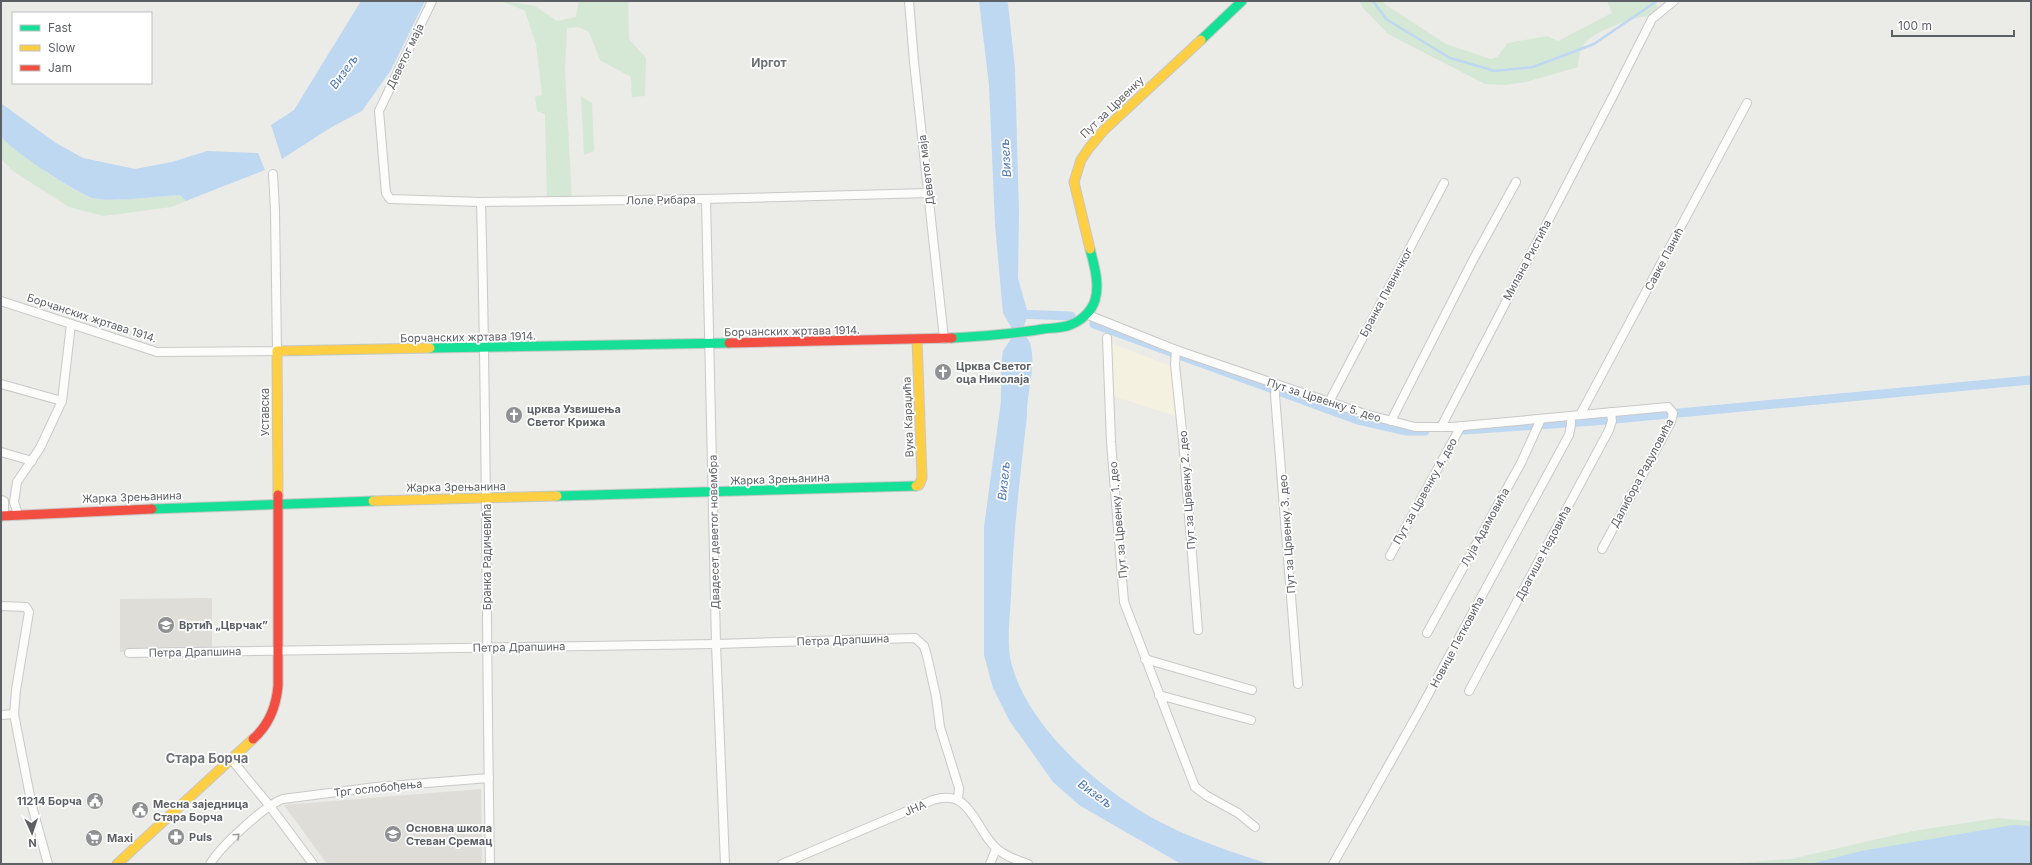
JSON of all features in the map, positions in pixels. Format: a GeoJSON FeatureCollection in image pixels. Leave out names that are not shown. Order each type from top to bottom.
{"type":"FeatureCollection","features":[{"type":"Feature","properties":{"kind":"street","name":"Деветог маја"},"geometry":{"type":"LineString","coordinates":[[392,200],[387,197],[386,193],[384,163],[378,124],[379,111],[432,1]]}},
{"type":"Feature","properties":{"kind":"street","name":"Деветог маја"},"geometry":{"type":"LineString","coordinates":[[909,1],[914,62],[944,339]]}},
{"type":"Feature","properties":{"kind":"street","name":"Пут за Црвенку"},"geometry":{"type":"LineString","coordinates":[[1088,315],[1094,305],[1098,283],[1074,182],[1076,169],[1081,157],[1088,146],[1104,130],[1242,1]]}},
{"type":"Feature","properties":{"kind":"street","name":"Милана Ристића"},"geometry":{"type":"LineString","coordinates":[[1441,427],[1652,19],[1674,1]]}},
{"type":"Feature","properties":{"kind":"street","name":"Савке Панић"},"geometry":{"type":"LineString","coordinates":[[1580,415],[1747,103]]}},
{"type":"Feature","properties":{"kind":"street","name":"Уставска"},"geometry":{"type":"LineString","coordinates":[[117,864],[262,731],[274,710],[279,693],[277,351],[273,174]]}},
{"type":"Feature","properties":{"kind":"street"},"geometry":{"type":"LineString","coordinates":[[1391,421],[1473,260],[1516,182]]}},
{"type":"Feature","properties":{"kind":"street","name":"Бранка Пивничког"},"geometry":{"type":"LineString","coordinates":[[1328,402],[1444,183]]}},
{"type":"Feature","properties":{"kind":"street","name":"Лоле Рибара"},"geometry":{"type":"LineString","coordinates":[[392,200],[481,202],[706,199],[929,193]]}},
{"type":"Feature","properties":{"kind":"street","name":"Двадесет деветог новембра"},"geometry":{"type":"LineString","coordinates":[[706,199],[716,644],[725,864]]}},
{"type":"Feature","properties":{"kind":"street","name":"Бранка Радичевића"},"geometry":{"type":"LineString","coordinates":[[481,202],[485,349],[490,864]]}},
{"type":"Feature","properties":{"kind":"street","name":"Борчанских жртава 1914."},"geometry":{"type":"LineString","coordinates":[[1,301],[157,352],[485,349],[944,339],[1026,333],[1070,326],[1088,315]]}},
{"type":"Feature","properties":{"kind":"street","name":"Пут за Црвенку 5. део"},"geometry":{"type":"LineString","coordinates":[[1088,315],[1176,354],[1276,384],[1328,402],[1415,427],[1461,426],[1611,412]]}},
{"type":"Feature","properties":{"kind":"street"},"geometry":{"type":"LineString","coordinates":[[18,514],[14,502],[15,489],[20,477],[32,461],[53,424],[62,402],[71,324]]}},
{"type":"Feature","properties":{"kind":"street","name":"Пут за Црвенку 1. део"},"geometry":{"type":"LineString","coordinates":[[1107,338],[1111,442],[1124,602],[1195,787],[1207,796],[1238,813],[1256,827]]}},
{"type":"Feature","properties":{"kind":"street","name":"Вука Караџића"},"geometry":{"type":"LineString","coordinates":[[913,487],[919,484],[922,478],[917,340]]}},
{"type":"Feature","properties":{"kind":"street","name":"Пут за Црвенку 2. део"},"geometry":{"type":"LineString","coordinates":[[1176,354],[1198,630]]}},
{"type":"Feature","properties":{"kind":"street"},"geometry":{"type":"LineString","coordinates":[[1,384],[62,402]]}},
{"type":"Feature","properties":{"kind":"street","name":"Пут за Црвенку 3. део"},"geometry":{"type":"LineString","coordinates":[[1276,384],[1275,395],[1298,684]]}},
{"type":"Feature","properties":{"kind":"street","name":"Далибора Радуловића"},"geometry":{"type":"LineString","coordinates":[[1602,548],[1673,417],[1670,409],[1664,406],[1611,412]]}},
{"type":"Feature","properties":{"kind":"street","name":"Драгише Недовића"},"geometry":{"type":"LineString","coordinates":[[1469,691],[1609,430],[1612,421],[1611,412]]}},
{"type":"Feature","properties":{"kind":"street","name":"Новице Петковића"},"geometry":{"type":"LineString","coordinates":[[1333,864],[1426,699],[1569,435],[1571,416]]}},
{"type":"Feature","properties":{"kind":"street","name":"Луја Адамовића"},"geometry":{"type":"LineString","coordinates":[[1427,633],[1521,463],[1542,419]]}},
{"type":"Feature","properties":{"kind":"street","name":"Пут за Црвенку 4. део"},"geometry":{"type":"LineString","coordinates":[[1390,556],[1461,426]]}},
{"type":"Feature","properties":{"kind":"street"},"geometry":{"type":"LineString","coordinates":[[1,452],[32,461]]}},
{"type":"Feature","properties":{"kind":"street","name":"Жарка Зрењанина"},"geometry":{"type":"LineString","coordinates":[[2,516],[18,514],[278,504],[913,487]]}},
{"type":"Feature","properties":{"kind":"street"},"geometry":{"type":"LineString","coordinates":[[2,516],[3,501],[14,502]]}},
{"type":"Feature","properties":{"kind":"street"},"geometry":{"type":"LineString","coordinates":[[1,606],[21,605],[26,607],[29,612],[16,690],[14,714],[32,806],[48,864]]}},
{"type":"Feature","properties":{"kind":"street","name":"Петра Драпшина"},"geometry":{"type":"LineString","coordinates":[[129,653],[716,644],[910,638],[920,641],[927,656],[936,696],[939,722],[959,788],[958,799]]}},
{"type":"Feature","properties":{"kind":"street"},"geometry":{"type":"LineString","coordinates":[[1145,659],[1252,690]]}},
{"type":"Feature","properties":{"kind":"street"},"geometry":{"type":"LineString","coordinates":[[1159,695],[1251,720]]}},
{"type":"Feature","properties":{"kind":"street"},"geometry":{"type":"LineString","coordinates":[[1,715],[14,714]]}},
{"type":"Feature","properties":{"kind":"street"},"geometry":{"type":"LineString","coordinates":[[231,759],[269,805],[313,864]]}},
{"type":"Feature","properties":{"kind":"street","name":"Трг ослобођења"},"geometry":{"type":"LineString","coordinates":[[269,805],[283,799],[302,796],[376,787],[489,778]]}},
{"type":"Feature","properties":{"kind":"street","name":"ЈНА"},"geometry":{"type":"LineString","coordinates":[[782,864],[933,800],[944,797],[958,799]]}},
{"type":"Feature","properties":{"kind":"street"},"geometry":{"type":"LineString","coordinates":[[958,799],[970,810],[996,848],[1011,857],[1028,864]]}},
{"type":"Feature","properties":{"kind":"street"},"geometry":{"type":"LineString","coordinates":[[210,864],[218,853],[269,805]]}},
{"type":"Feature","properties":{"kind":"street"},"geometry":{"type":"LineString","coordinates":[[990,864],[996,848]]}},
{"type":"Feature","properties":{"kind":"shaded area"},"geometry":{"type":"Polygon","coordinates":[[[1111,343],[1173,367],[1178,417],[1113,396],[1111,343]]]}},
{"type":"Feature","properties":{"kind":"shaded area","name":"Вртић „Цврчак”"},"geometry":{"type":"Polygon","coordinates":[[[212,598],[212,651],[120,652],[120,599],[212,598]]]}},
{"type":"Feature","properties":{"kind":"shaded area","name":"Основна школа Стеван Сремац"},"geometry":{"type":"Polygon","coordinates":[[[481,789],[482,864],[327,864],[284,805],[481,789]]]}},
{"type":"Feature","properties":{"kind":"green space"},"geometry":{"type":"Polygon","coordinates":[[[502,1],[535,6],[557,21],[576,17],[579,1],[628,1],[629,39],[646,58],[645,96],[632,97],[631,77],[600,60],[589,32],[578,27],[567,28],[565,71],[572,201],[547,201],[545,114],[537,111],[535,97],[542,95],[536,44],[525,11],[502,1]]]}},
{"type":"Feature","properties":{"kind":"green space"},"geometry":{"type":"Polygon","coordinates":[[[1360,1],[1383,1],[1386,5],[1446,44],[1491,59],[1497,57],[1508,43],[1547,36],[1558,41],[1612,13],[1607,1],[1654,1],[1659,9],[1651,15],[1619,24],[1593,36],[1582,48],[1579,55],[1578,67],[1526,82],[1504,85],[1485,84],[1388,34],[1362,7],[1360,1]]]}},
{"type":"Feature","properties":{"kind":"green space"},"geometry":{"type":"Polygon","coordinates":[[[581,96],[592,103],[594,151],[584,155],[581,96]]]}},
{"type":"Feature","properties":{"kind":"green space"},"geometry":{"type":"Polygon","coordinates":[[[1,135],[18,151],[43,170],[91,198],[121,200],[180,195],[186,201],[171,207],[104,216],[69,207],[13,171],[1,159],[1,135]]]}},
{"type":"Feature","properties":{"kind":"green space"},"geometry":{"type":"Polygon","coordinates":[[[1998,818],[2031,821],[2031,864],[1727,864],[1791,859],[1913,831],[1998,818]]]}},
{"type":"Feature","properties":{"kind":"water","name":"Визељ"},"geometry":{"type":"Polygon","coordinates":[[[361,1],[425,1],[391,70],[362,111],[330,128],[282,159],[271,125],[294,110],[361,1]]]}},
{"type":"Feature","properties":{"kind":"water","name":"Визељ"},"geometry":{"type":"Polygon","coordinates":[[[979,1],[1007,1],[1008,4],[1015,68],[1019,212],[1018,278],[1027,310],[1027,317],[1023,329],[1030,343],[1032,352],[1032,370],[1013,551],[1009,626],[1010,657],[1018,682],[1031,707],[1048,730],[1068,753],[1090,774],[1114,793],[1137,809],[1173,828],[1214,845],[1269,864],[1181,864],[1079,805],[1053,782],[1009,720],[993,688],[984,655],[984,527],[1001,401],[1001,365],[1003,351],[1012,337],[1011,327],[1003,313],[995,225],[989,85],[979,1]]]}},
{"type":"Feature","properties":{"kind":"water"},"geometry":{"type":"Polygon","coordinates":[[[1,100],[2,104],[56,143],[83,158],[135,169],[172,162],[207,151],[258,153],[265,170],[186,201],[180,195],[122,200],[92,198],[44,170],[7,143],[1,134],[1,100]]]}},
{"type":"Feature","properties":{"kind":"water"},"geometry":{"type":"Polygon","coordinates":[[[2013,825],[2031,826],[2031,864],[1810,864],[1861,851],[2013,825]]]}},
{"type":"Feature","properties":{"kind":"waterway"},"geometry":{"type":"LineString","coordinates":[[1373,1],[1386,19],[1450,58],[1495,71],[1533,67],[1594,44],[1657,1]]}},
{"type":"Feature","properties":{"kind":"waterway"},"geometry":{"type":"LineString","coordinates":[[1015,314],[1071,316]]}},
{"type":"Feature","properties":{"kind":"waterway"},"geometry":{"type":"LineString","coordinates":[[1094,324],[1358,420],[1407,431],[1425,431]]}},
{"type":"Feature","properties":{"kind":"waterway"},"geometry":{"type":"LineString","coordinates":[[1465,430],[1594,421],[2031,380]]}},
{"type":"Feature","properties":{"kind":"traffic: fast"},"geometry":{"type":"LineString","coordinates":[[1201,40],[1242,1]]}},
{"type":"Feature","properties":{"kind":"traffic: fast"},"geometry":{"type":"LineString","coordinates":[[952,338],[1009,334],[1060,327],[1070,325],[1078,321],[1086,315],[1094,304],[1095,300],[1097,288],[1096,274],[1090,249]]}},
{"type":"Feature","properties":{"kind":"traffic: fast"},"geometry":{"type":"LineString","coordinates":[[430,348],[729,343]]}},
{"type":"Feature","properties":{"kind":"traffic: fast"},"geometry":{"type":"LineString","coordinates":[[557,496],[916,486]]}},
{"type":"Feature","properties":{"kind":"traffic: fast"},"geometry":{"type":"LineString","coordinates":[[152,509],[373,501]]}},
{"type":"Feature","properties":{"kind":"traffic: slow"},"geometry":{"type":"LineString","coordinates":[[1090,249],[1074,182],[1081,160],[1104,130],[1201,40]]}},
{"type":"Feature","properties":{"kind":"traffic: slow"},"geometry":{"type":"LineString","coordinates":[[916,486],[919,485],[922,478],[917,340]]}},
{"type":"Feature","properties":{"kind":"traffic: slow"},"geometry":{"type":"LineString","coordinates":[[278,495],[277,351],[430,348]]}},
{"type":"Feature","properties":{"kind":"traffic: slow"},"geometry":{"type":"LineString","coordinates":[[373,501],[557,496]]}},
{"type":"Feature","properties":{"kind":"traffic: slow"},"geometry":{"type":"LineString","coordinates":[[117,864],[253,739]]}},
{"type":"Feature","properties":{"kind":"traffic: jam"},"geometry":{"type":"LineString","coordinates":[[729,343],[952,338]]}},
{"type":"Feature","properties":{"kind":"traffic: jam"},"geometry":{"type":"LineString","coordinates":[[253,739],[259,734],[271,716],[276,702],[278,686],[278,495]]}},
{"type":"Feature","properties":{"kind":"traffic: jam"},"geometry":{"type":"LineString","coordinates":[[1,516],[152,509]]}},
{"type":"Feature","properties":{"kind":"place","name":"Црква Светог оца Николаја"},"geometry":{"type":"Point","coordinates":[943,372]}},
{"type":"Feature","properties":{"kind":"place","name":"црква Узвишења Светог Крижа"},"geometry":{"type":"Point","coordinates":[514,415]}},
{"type":"Feature","properties":{"kind":"place","name":"Вртић „Цврчак”"},"geometry":{"type":"Point","coordinates":[166,625]}},
{"type":"Feature","properties":{"kind":"place","name":"11214 Борча"},"geometry":{"type":"Point","coordinates":[95,801]}},
{"type":"Feature","properties":{"kind":"place","name":"Месна заједница Стара Борча"},"geometry":{"type":"Point","coordinates":[140,810]}},
{"type":"Feature","properties":{"kind":"place","name":"Основна школа Стеван Сремац"},"geometry":{"type":"Point","coordinates":[393,834]}},
{"type":"Feature","properties":{"kind":"place","name":"Puls"},"geometry":{"type":"Point","coordinates":[176,837]}},
{"type":"Feature","properties":{"kind":"place","name":"Maxi"},"geometry":{"type":"Point","coordinates":[94,838]}},
{"type":"Feature","properties":{"kind":"district","name":"Иргот"},"geometry":{"type":"Point","coordinates":[769,63]}},
{"type":"Feature","properties":{"kind":"district","name":"Стара Борча"},"geometry":{"type":"Point","coordinates":[207,758]}}]}
